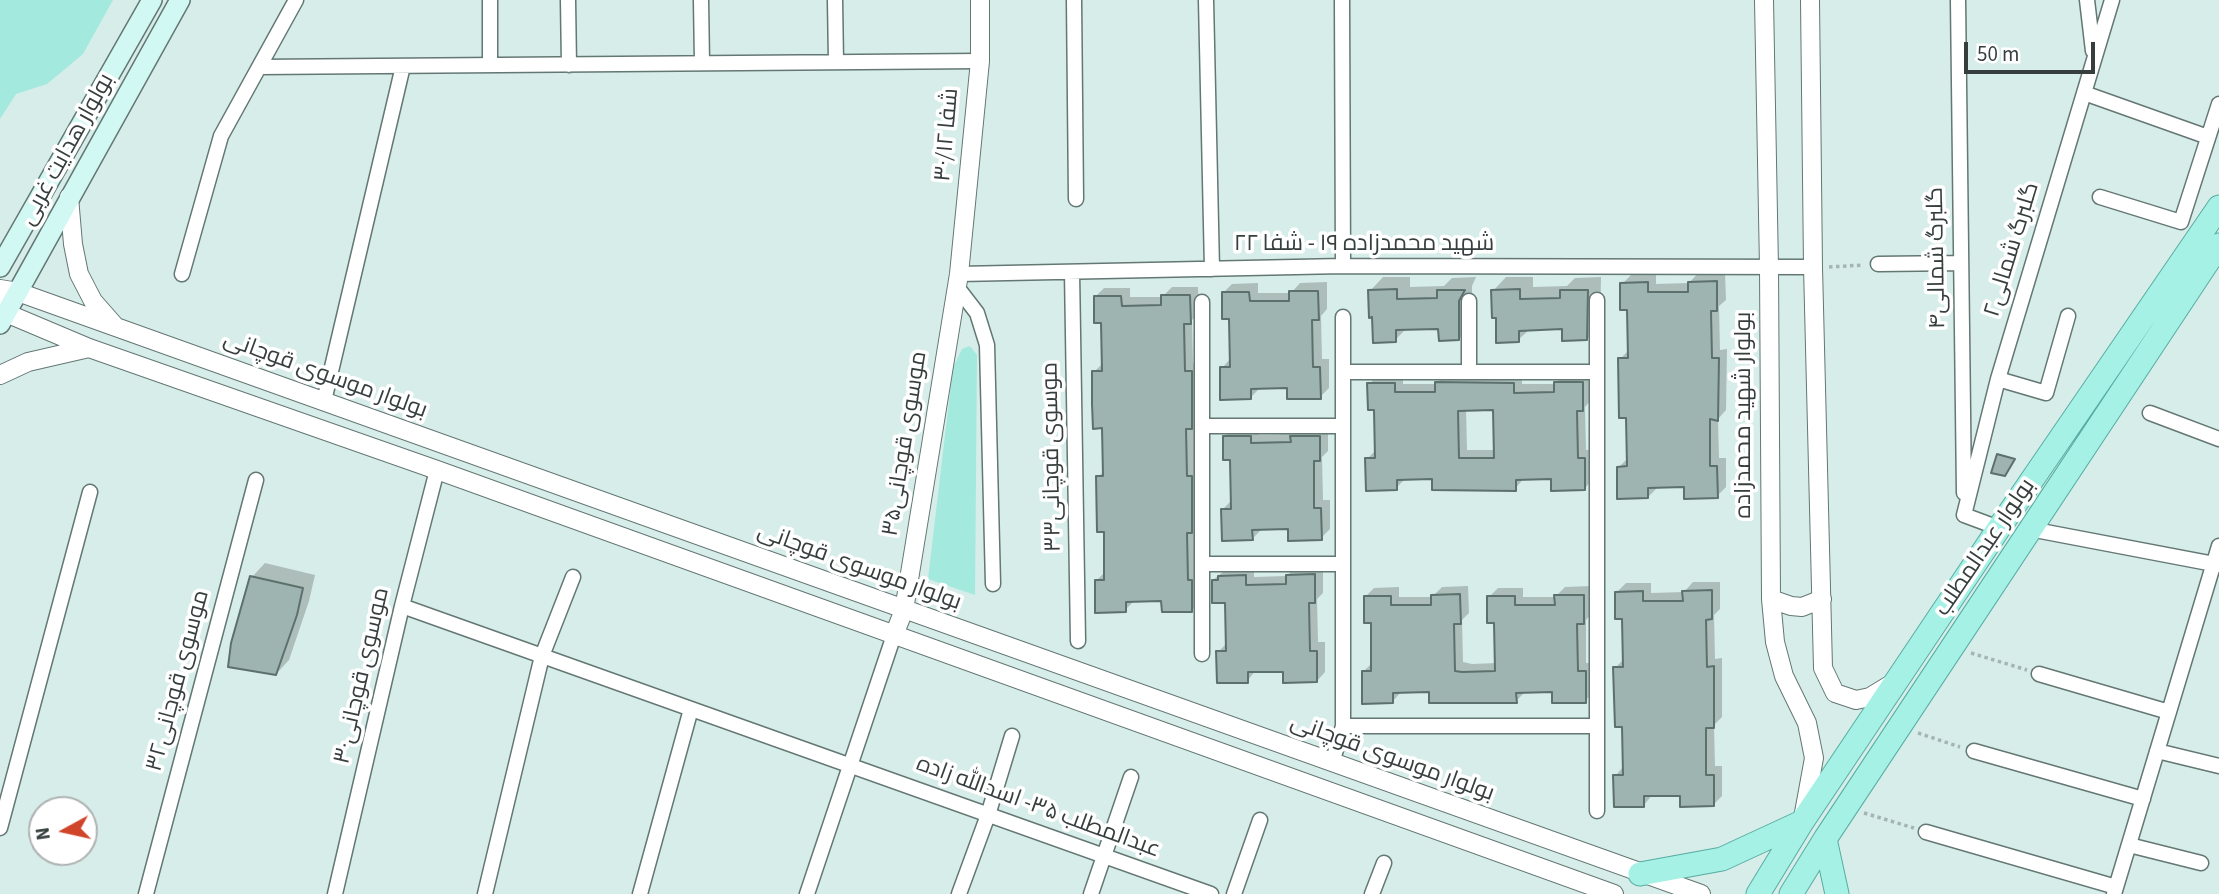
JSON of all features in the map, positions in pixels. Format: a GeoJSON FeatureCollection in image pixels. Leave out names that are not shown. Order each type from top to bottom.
{"type":"FeatureCollection","features":[{"type":"Feature","properties":{"kind":"main road","name":"بولوار هدایت غربی"},"geometry":{"type":"LineString","coordinates":[[0,267],[152,0]]}},
{"type":"Feature","properties":{"kind":"main road","name":"بولوار هدایت غربی"},"geometry":{"type":"LineString","coordinates":[[2,313],[9,290],[69,197],[180,0]]}},
{"type":"Feature","properties":{"kind":"main road","name":"بولوار عبدالمطلب"},"geometry":{"type":"LineString","coordinates":[[1758,894],[1802,822],[1999,528],[2219,207]]}},
{"type":"Feature","properties":{"kind":"main road","name":"بولوار عبدالمطلب"},"geometry":{"type":"LineString","coordinates":[[1791,894],[2219,245]]}},
{"type":"Feature","properties":{"kind":"main road"},"geometry":{"type":"LineString","coordinates":[[1640,874],[1723,859],[1802,822]]}},
{"type":"Feature","properties":{"kind":"main road"},"geometry":{"type":"LineString","coordinates":[[1825,839],[1837,894]]}},
{"type":"Feature","properties":{"kind":"street"},"geometry":{"type":"LineString","coordinates":[[182,274],[221,136],[296,0]]}},
{"type":"Feature","properties":{"kind":"street"},"geometry":{"type":"LineString","coordinates":[[489,0],[490,65]]}},
{"type":"Feature","properties":{"kind":"street"},"geometry":{"type":"LineString","coordinates":[[568,0],[569,65]]}},
{"type":"Feature","properties":{"kind":"street"},"geometry":{"type":"LineString","coordinates":[[701,0],[702,63]]}},
{"type":"Feature","properties":{"kind":"street"},"geometry":{"type":"LineString","coordinates":[[835,0],[836,62]]}},
{"type":"Feature","properties":{"kind":"street","name":"شفا ۳۰/۱۲"},"geometry":{"type":"LineString","coordinates":[[958,280],[979,61],[980,0]]}},
{"type":"Feature","properties":{"kind":"street"},"geometry":{"type":"LineString","coordinates":[[1074,0],[1076,199]]}},
{"type":"Feature","properties":{"kind":"street"},"geometry":{"type":"LineString","coordinates":[[1206,0],[1212,269]]}},
{"type":"Feature","properties":{"kind":"street"},"geometry":{"type":"LineString","coordinates":[[1342,0],[1343,266]]}},
{"type":"Feature","properties":{"kind":"street","name":"بولوار شهید محمدزاده"},"geometry":{"type":"LineString","coordinates":[[1764,0],[1771,598],[1775,642],[1784,676],[1807,723],[1814,758],[1802,822]]}},
{"type":"Feature","properties":{"kind":"street"},"geometry":{"type":"LineString","coordinates":[[1810,0],[1813,267],[1823,668],[1835,693],[1856,700],[1870,697],[1899,679]]}},
{"type":"Feature","properties":{"kind":"street","name":"گلبرگ شمالی۴"},"geometry":{"type":"LineString","coordinates":[[1958,0],[1964,515]]}},
{"type":"Feature","properties":{"kind":"street"},"geometry":{"type":"LineString","coordinates":[[2087,0],[2094,59]]}},
{"type":"Feature","properties":{"kind":"street","name":"گلبرگ شمالی۲"},"geometry":{"type":"LineString","coordinates":[[1964,515],[1997,379],[2112,0]]}},
{"type":"Feature","properties":{"kind":"street"},"geometry":{"type":"LineString","coordinates":[[259,67],[979,61]]}},
{"type":"Feature","properties":{"kind":"street"},"geometry":{"type":"LineString","coordinates":[[324,401],[403,66]]}},
{"type":"Feature","properties":{"kind":"street"},"geometry":{"type":"LineString","coordinates":[[2084,93],[2208,137]]}},
{"type":"Feature","properties":{"kind":"street"},"geometry":{"type":"LineString","coordinates":[[2100,197],[2181,222],[2219,104]]}},
{"type":"Feature","properties":{"kind":"street"},"geometry":{"type":"LineString","coordinates":[[69,197],[79,274],[93,301],[118,328]]}},
{"type":"Feature","properties":{"kind":"street"},"geometry":{"type":"LineString","coordinates":[[1878,264],[1961,263]]}},
{"type":"Feature","properties":{"kind":"street","name":"شهید محمدزاده ۱۹ - شفا ۲۲"},"geometry":{"type":"LineString","coordinates":[[958,280],[1072,272],[1343,266],[1813,267]]}},
{"type":"Feature","properties":{"kind":"street","name":"موسوی قوچانی۳۳"},"geometry":{"type":"LineString","coordinates":[[1072,272],[1078,641]]}},
{"type":"Feature","properties":{"kind":"street"},"geometry":{"type":"LineString","coordinates":[[958,280],[977,313],[987,345],[993,584]]}},
{"type":"Feature","properties":{"kind":"street","name":"موسوی قوچانی۳۵"},"geometry":{"type":"LineString","coordinates":[[894,635],[904,610],[958,280]]}},
{"type":"Feature","properties":{"kind":"street","name":"بولوار موسوی قوچانی"},"geometry":{"type":"LineString","coordinates":[[9,290],[1701,894]]}},
{"type":"Feature","properties":{"kind":"street"},"geometry":{"type":"LineString","coordinates":[[1597,300],[1597,811]]}},
{"type":"Feature","properties":{"kind":"street"},"geometry":{"type":"LineString","coordinates":[[1469,301],[1469,372]]}},
{"type":"Feature","properties":{"kind":"street"},"geometry":{"type":"LineString","coordinates":[[1202,302],[1202,654]]}},
{"type":"Feature","properties":{"kind":"street"},"geometry":{"type":"LineString","coordinates":[[2,313],[89,348],[437,470],[1614,894]]}},
{"type":"Feature","properties":{"kind":"street"},"geometry":{"type":"LineString","coordinates":[[1997,379],[2046,393],[2068,316]]}},
{"type":"Feature","properties":{"kind":"street"},"geometry":{"type":"LineString","coordinates":[[1332,763],[1343,726],[1343,317]]}},
{"type":"Feature","properties":{"kind":"street"},"geometry":{"type":"LineString","coordinates":[[0,375],[28,362],[89,348]]}},
{"type":"Feature","properties":{"kind":"street"},"geometry":{"type":"LineString","coordinates":[[1343,372],[1597,372]]}},
{"type":"Feature","properties":{"kind":"street"},"geometry":{"type":"LineString","coordinates":[[2150,413],[2219,439]]}},
{"type":"Feature","properties":{"kind":"street"},"geometry":{"type":"LineString","coordinates":[[1202,426],[1343,426]]}},
{"type":"Feature","properties":{"kind":"street","name":"موسوی قوچانی۳۰"},"geometry":{"type":"LineString","coordinates":[[335,894],[402,606],[437,470]]}},
{"type":"Feature","properties":{"kind":"street","name":"موسوی قوچانی۳۲"},"geometry":{"type":"LineString","coordinates":[[146,894],[256,480]]}},
{"type":"Feature","properties":{"kind":"street"},"geometry":{"type":"LineString","coordinates":[[0,828],[90,492]]}},
{"type":"Feature","properties":{"kind":"street"},"geometry":{"type":"LineString","coordinates":[[1964,515],[1999,528]]}},
{"type":"Feature","properties":{"kind":"street"},"geometry":{"type":"LineString","coordinates":[[2030,529],[2216,565]]}},
{"type":"Feature","properties":{"kind":"street"},"geometry":{"type":"LineString","coordinates":[[1926,832],[2115,890],[2216,565],[2219,546]]}},
{"type":"Feature","properties":{"kind":"street"},"geometry":{"type":"LineString","coordinates":[[1202,564],[1343,564]]}},
{"type":"Feature","properties":{"kind":"street"},"geometry":{"type":"LineString","coordinates":[[485,894],[542,656],[573,577]]}},
{"type":"Feature","properties":{"kind":"street"},"geometry":{"type":"LineString","coordinates":[[1771,598],[1791,606],[1802,607],[1822,599]]}},
{"type":"Feature","properties":{"kind":"street","name":"عبدالمطلب ۳۵- اسدالله زاده"},"geometry":{"type":"LineString","coordinates":[[402,606],[1211,894]]}},
{"type":"Feature","properties":{"kind":"street"},"geometry":{"type":"LineString","coordinates":[[807,894],[894,635]]}},
{"type":"Feature","properties":{"kind":"street"},"geometry":{"type":"LineString","coordinates":[[2039,674],[2169,712]]}},
{"type":"Feature","properties":{"kind":"street"},"geometry":{"type":"LineString","coordinates":[[640,894],[691,709]]}},
{"type":"Feature","properties":{"kind":"street"},"geometry":{"type":"LineString","coordinates":[[1343,726],[1597,726]]}},
{"type":"Feature","properties":{"kind":"street"},"geometry":{"type":"LineString","coordinates":[[959,894],[988,815],[1012,736]]}},
{"type":"Feature","properties":{"kind":"street"},"geometry":{"type":"LineString","coordinates":[[1974,751],[2143,799]]}},
{"type":"Feature","properties":{"kind":"street"},"geometry":{"type":"LineString","coordinates":[[2157,751],[2219,766]]}},
{"type":"Feature","properties":{"kind":"street"},"geometry":{"type":"LineString","coordinates":[[1091,894],[1131,778]]}},
{"type":"Feature","properties":{"kind":"street"},"geometry":{"type":"LineString","coordinates":[[1234,894],[1260,820]]}},
{"type":"Feature","properties":{"kind":"street"},"geometry":{"type":"LineString","coordinates":[[1495,852],[1507,826]]}},
{"type":"Feature","properties":{"kind":"street"},"geometry":{"type":"LineString","coordinates":[[2129,845],[2201,863]]}},
{"type":"Feature","properties":{"kind":"street"},"geometry":{"type":"LineString","coordinates":[[1372,894],[1384,863]]}},
{"type":"Feature","properties":{"kind":"path"},"geometry":{"type":"LineString","coordinates":[[1813,267],[1878,264]]}},
{"type":"Feature","properties":{"kind":"path"},"geometry":{"type":"LineString","coordinates":[[1952,647],[2039,674]]}},
{"type":"Feature","properties":{"kind":"path"},"geometry":{"type":"LineString","coordinates":[[1899,728],[1974,751]]}},
{"type":"Feature","properties":{"kind":"path"},"geometry":{"type":"LineString","coordinates":[[1846,807],[1926,832]]}},
{"type":"Feature","properties":{"kind":"green space"},"geometry":{"type":"Polygon","coordinates":[[[0,0],[113,0],[83,54],[47,84],[16,94],[0,119],[0,0]]]}},
{"type":"Feature","properties":{"kind":"green space"},"geometry":{"type":"Polygon","coordinates":[[[970,346],[977,355],[975,595],[928,579],[953,368],[962,349],[970,346]]]}},
{"type":"Feature","properties":{"kind":"building"},"geometry":{"type":"Polygon","coordinates":[[[1717,281],[1717,311],[1711,311],[1712,358],[1719,358],[1718,421],[1710,419],[1710,466],[1717,466],[1718,498],[1684,499],[1684,487],[1648,488],[1648,498],[1617,499],[1617,467],[1627,466],[1626,418],[1619,418],[1618,358],[1628,358],[1627,310],[1620,310],[1620,283],[1648,282],[1648,292],[1688,292],[1688,282],[1717,281]]]}},
{"type":"Feature","properties":{"kind":"building"},"geometry":{"type":"Polygon","coordinates":[[[1397,289],[1397,299],[1437,298],[1437,290],[1465,290],[1459,301],[1459,340],[1439,341],[1438,329],[1396,330],[1396,342],[1373,343],[1368,290],[1397,289]]]}},
{"type":"Feature","properties":{"kind":"building"},"geometry":{"type":"Polygon","coordinates":[[[1520,289],[1520,299],[1560,298],[1560,290],[1588,290],[1587,340],[1562,341],[1562,329],[1519,331],[1519,342],[1496,343],[1496,318],[1492,318],[1491,290],[1520,289]]]}},
{"type":"Feature","properties":{"kind":"building"},"geometry":{"type":"Polygon","coordinates":[[[1289,291],[1318,291],[1319,320],[1312,320],[1313,367],[1320,367],[1321,399],[1287,399],[1287,388],[1251,389],[1251,399],[1220,400],[1220,367],[1230,367],[1229,319],[1222,319],[1222,292],[1249,292],[1250,301],[1289,301],[1289,291]]]}},
{"type":"Feature","properties":{"kind":"building"},"geometry":{"type":"Polygon","coordinates":[[[1161,295],[1190,295],[1191,324],[1184,324],[1185,371],[1192,371],[1192,429],[1186,429],[1187,476],[1192,476],[1192,533],[1187,533],[1192,612],[1162,612],[1161,601],[1126,602],[1126,612],[1095,613],[1095,580],[1104,580],[1104,532],[1097,532],[1096,476],[1103,476],[1102,428],[1093,429],[1092,371],[1102,371],[1101,323],[1094,323],[1094,296],[1121,296],[1122,306],[1161,305],[1161,295]]]}},
{"type":"Feature","properties":{"kind":"building"},"geometry":{"type":"Polygon","coordinates":[[[1435,382],[1514,383],[1514,393],[1554,392],[1554,382],[1583,382],[1583,411],[1577,411],[1578,458],[1585,458],[1585,490],[1551,491],[1551,479],[1516,480],[1516,491],[1432,490],[1432,479],[1397,480],[1397,490],[1366,491],[1365,458],[1375,458],[1374,410],[1368,410],[1367,383],[1395,383],[1395,392],[1435,392],[1435,382]],[[1493,410],[1458,411],[1459,458],[1494,458],[1493,410]]]}},
{"type":"Feature","properties":{"kind":"building"},"geometry":{"type":"Polygon","coordinates":[[[1223,436],[1251,436],[1251,443],[1291,442],[1290,436],[1320,436],[1320,461],[1314,461],[1314,508],[1321,508],[1322,540],[1288,541],[1288,529],[1252,530],[1253,540],[1222,541],[1221,509],[1231,509],[1230,460],[1223,460],[1223,436]]]}},
{"type":"Feature","properties":{"kind":"building"},"geometry":{"type":"Polygon","coordinates":[[[1997,454],[2015,459],[2005,476],[1991,473],[1997,454]]]}},
{"type":"Feature","properties":{"kind":"building"},"geometry":{"type":"Polygon","coordinates":[[[1315,574],[1315,603],[1309,603],[1310,651],[1317,651],[1317,682],[1283,683],[1283,672],[1248,672],[1248,683],[1217,683],[1216,651],[1226,651],[1225,603],[1212,603],[1212,580],[1218,580],[1218,576],[1246,575],[1246,585],[1286,584],[1286,575],[1315,574]]]}},
{"type":"Feature","properties":{"kind":"building"},"geometry":{"type":"Polygon","coordinates":[[[250,576],[303,588],[297,615],[276,675],[228,667],[231,643],[250,576]]]}},
{"type":"Feature","properties":{"kind":"building"},"geometry":{"type":"Polygon","coordinates":[[[1712,590],[1712,619],[1706,620],[1707,667],[1714,666],[1714,728],[1706,728],[1706,775],[1714,775],[1714,806],[1680,807],[1680,796],[1644,796],[1644,807],[1614,807],[1613,775],[1623,775],[1622,727],[1615,727],[1613,667],[1623,667],[1622,619],[1615,619],[1615,592],[1643,591],[1643,601],[1683,601],[1682,591],[1712,590]]]}},
{"type":"Feature","properties":{"kind":"building"},"geometry":{"type":"Polygon","coordinates":[[[1460,594],[1461,624],[1454,624],[1455,671],[1462,672],[1495,671],[1494,623],[1487,623],[1487,596],[1515,596],[1515,605],[1555,605],[1554,595],[1584,595],[1584,624],[1577,624],[1578,671],[1586,671],[1586,703],[1552,703],[1552,692],[1516,693],[1517,703],[1429,703],[1429,692],[1393,693],[1393,703],[1362,704],[1362,671],[1371,671],[1371,623],[1364,623],[1364,596],[1391,596],[1391,605],[1431,605],[1431,595],[1460,594]]]}}]}
